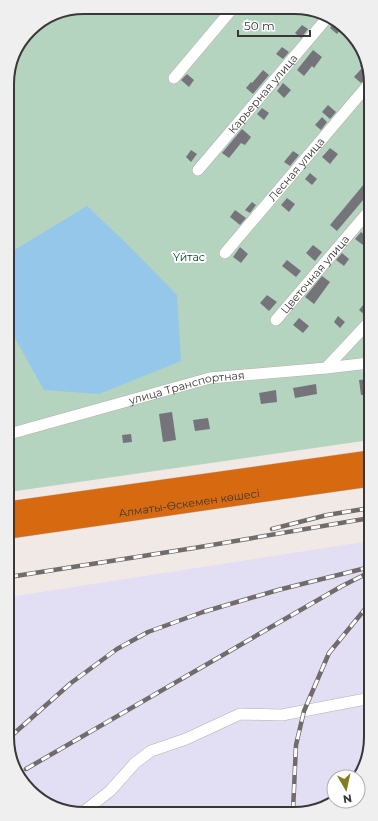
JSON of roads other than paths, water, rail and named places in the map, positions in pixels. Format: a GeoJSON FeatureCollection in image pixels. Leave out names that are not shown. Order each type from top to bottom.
{"type":"FeatureCollection","features":[{"type":"Feature","properties":{"kind":"highway","name":"Алматы-Өскемен көшесі"},"geometry":{"type":"LineString","coordinates":[[14,510],[364,461]]}},
{"type":"Feature","properties":{"kind":"highway","name":"Алматы-Өскемен көшесі"},"geometry":{"type":"LineString","coordinates":[[14,528],[364,478]]}},
{"type":"Feature","properties":{"kind":"street"},"geometry":{"type":"LineString","coordinates":[[174,78],[228,14]]}},
{"type":"Feature","properties":{"kind":"street","name":"Карьерная улица"},"geometry":{"type":"LineString","coordinates":[[198,170],[325,21]]}},
{"type":"Feature","properties":{"kind":"street","name":"Лесная улица"},"geometry":{"type":"LineString","coordinates":[[225,253],[364,90]]}},
{"type":"Feature","properties":{"kind":"street","name":"Цветочная улица"},"geometry":{"type":"LineString","coordinates":[[276,320],[364,217]]}},
{"type":"Feature","properties":{"kind":"street"},"geometry":{"type":"LineString","coordinates":[[326,368],[364,327]]}},
{"type":"Feature","properties":{"kind":"street","name":"улица Транспортная"},"geometry":{"type":"LineString","coordinates":[[14,433],[210,378],[364,364]]}},
{"type":"Feature","properties":{"kind":"street"},"geometry":{"type":"LineString","coordinates":[[89,807],[110,791],[135,762],[151,751],[186,739],[240,714],[282,715],[364,699]]}},
{"type":"Feature","properties":{"kind":"water"},"geometry":{"type":"Polygon","coordinates":[[[87,206],[177,295],[181,361],[99,394],[44,390],[14,337],[14,250],[87,206]]]}},
{"type":"Feature","properties":{"kind":"railway"},"geometry":{"type":"LineString","coordinates":[[272,529],[327,515],[364,509]]}},
{"type":"Feature","properties":{"kind":"railway"},"geometry":{"type":"LineString","coordinates":[[14,576],[364,519]]}},
{"type":"Feature","properties":{"kind":"railway"},"geometry":{"type":"LineString","coordinates":[[14,733],[71,683],[117,649],[148,632],[203,612],[278,590],[364,568]]}},
{"type":"Feature","properties":{"kind":"railway"},"geometry":{"type":"LineString","coordinates":[[26,769],[342,586],[364,575]]}},
{"type":"Feature","properties":{"kind":"railway"},"geometry":{"type":"LineString","coordinates":[[293,807],[296,745],[304,711],[329,653],[364,610]]}},
{"type":"Feature","properties":{"kind":"park label","name":"Үйтас"},"geometry":{"type":"Point","coordinates":[189,257]}}]}
